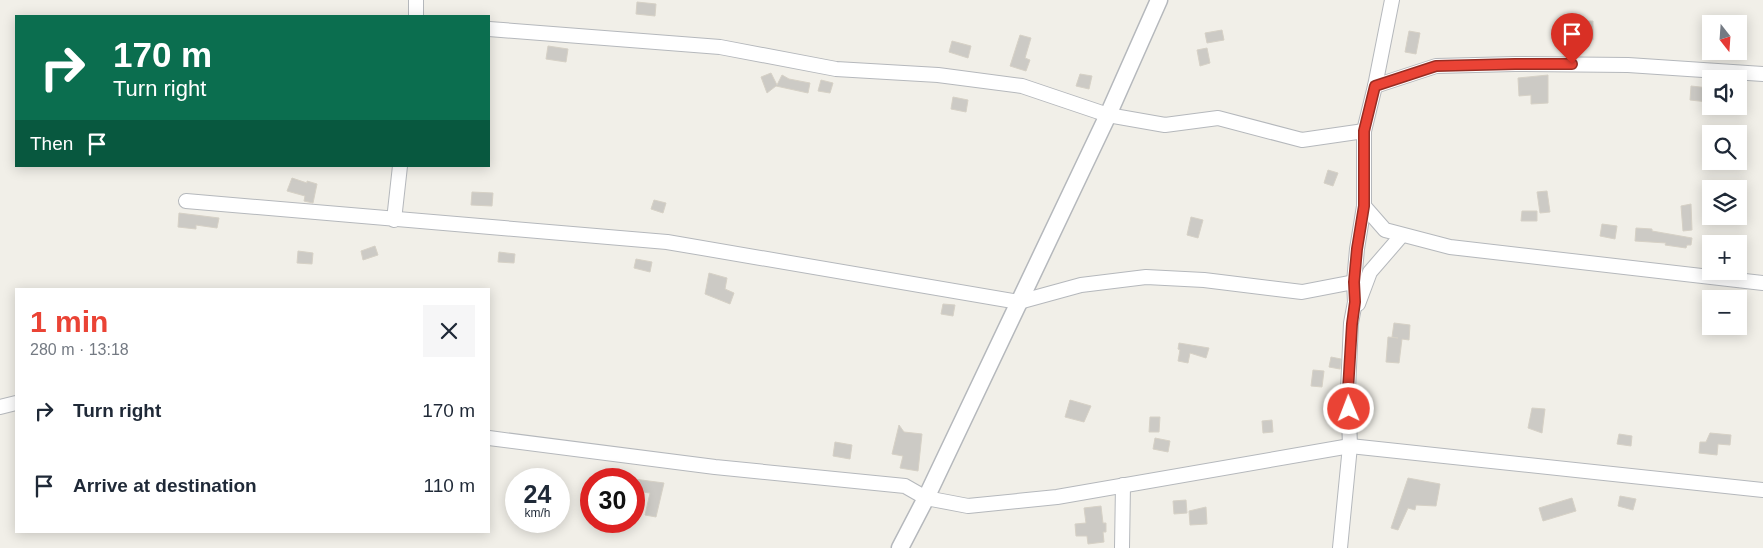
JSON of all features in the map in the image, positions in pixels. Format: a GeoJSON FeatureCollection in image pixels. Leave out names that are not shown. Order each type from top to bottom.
{"type":"FeatureCollection","features":[{"type":"Feature","properties":{"kind":"street"},"geometry":{"type":"LineString","coordinates":[[416,0],[416,15]]}},
{"type":"Feature","properties":{"kind":"street"},"geometry":{"type":"LineString","coordinates":[[900,548],[926,498],[1108,115],[1159,0]]}},
{"type":"Feature","properties":{"kind":"street"},"geometry":{"type":"LineString","coordinates":[[1340,548],[1350,446],[1348,390],[1355,302],[1354,282],[1364,206],[1364,131],[1392,0]]}},
{"type":"Feature","properties":{"kind":"street"},"geometry":{"type":"LineString","coordinates":[[490,29],[720,47],[836,69],[938,75],[1022,86],[1108,115],[1165,126],[1218,118],[1302,140],[1364,131]]}},
{"type":"Feature","properties":{"kind":"street"},"geometry":{"type":"LineString","coordinates":[[1375,86],[1436,66],[1505,64],[1628,65],[1763,74]]}},
{"type":"Feature","properties":{"kind":"street"},"geometry":{"type":"LineString","coordinates":[[394,220],[400,167]]}},
{"type":"Feature","properties":{"kind":"street"},"geometry":{"type":"LineString","coordinates":[[186,201],[668,242],[1019,302],[1081,285],[1146,278],[1204,280],[1302,292],[1354,282]]}},
{"type":"Feature","properties":{"kind":"street"},"geometry":{"type":"LineString","coordinates":[[1364,206],[1385,230],[1450,247],[1763,283]]}},
{"type":"Feature","properties":{"kind":"street"},"geometry":{"type":"LineString","coordinates":[[1352,324],[1370,272],[1402,235]]}},
{"type":"Feature","properties":{"kind":"street"},"geometry":{"type":"LineString","coordinates":[[0,407],[15,403]]}},
{"type":"Feature","properties":{"kind":"street"},"geometry":{"type":"LineString","coordinates":[[490,438],[715,468],[905,486],[926,498],[968,506],[1057,497],[1350,446],[1763,490]]}},
{"type":"Feature","properties":{"kind":"street"},"geometry":{"type":"LineString","coordinates":[[1122,548],[1123,485]]}},
{"type":"Feature","properties":{"kind":"building"},"geometry":{"type":"Polygon","coordinates":[[[637,2],[656,4],[655,16],[636,14],[637,2]]]}},
{"type":"Feature","properties":{"kind":"building"},"geometry":{"type":"Polygon","coordinates":[[[1573,21],[1593,21],[1593,40],[1573,39],[1573,21]]]}},
{"type":"Feature","properties":{"kind":"building"},"geometry":{"type":"Polygon","coordinates":[[[1222,30],[1224,40],[1207,43],[1205,33],[1222,30]]]}},
{"type":"Feature","properties":{"kind":"building"},"geometry":{"type":"Polygon","coordinates":[[[1409,31],[1420,33],[1416,54],[1405,52],[1409,31]]]}},
{"type":"Feature","properties":{"kind":"building"},"geometry":{"type":"Polygon","coordinates":[[[1020,35],[1031,38],[1025,58],[1030,60],[1026,71],[1010,66],[1020,35]]]}},
{"type":"Feature","properties":{"kind":"building"},"geometry":{"type":"Polygon","coordinates":[[[952,41],[971,46],[968,58],[949,52],[952,41]]]}},
{"type":"Feature","properties":{"kind":"building"},"geometry":{"type":"Polygon","coordinates":[[[548,46],[568,49],[566,62],[546,59],[548,46]]]}},
{"type":"Feature","properties":{"kind":"building"},"geometry":{"type":"Polygon","coordinates":[[[1207,48],[1210,63],[1200,66],[1197,50],[1207,48]]]}},
{"type":"Feature","properties":{"kind":"building"},"geometry":{"type":"Polygon","coordinates":[[[771,73],[777,85],[782,75],[789,79],[810,83],[808,93],[776,86],[767,93],[761,77],[771,73]]]}},
{"type":"Feature","properties":{"kind":"building"},"geometry":{"type":"Polygon","coordinates":[[[1080,74],[1092,76],[1089,89],[1076,86],[1080,74]]]}},
{"type":"Feature","properties":{"kind":"building"},"geometry":{"type":"Polygon","coordinates":[[[1548,75],[1548,103],[1531,104],[1531,95],[1519,96],[1518,78],[1548,75]]]}},
{"type":"Feature","properties":{"kind":"building"},"geometry":{"type":"Polygon","coordinates":[[[821,80],[833,83],[830,93],[818,91],[821,80]]]}},
{"type":"Feature","properties":{"kind":"building"},"geometry":{"type":"Polygon","coordinates":[[[1691,86],[1702,87],[1702,101],[1690,100],[1691,86]]]}},
{"type":"Feature","properties":{"kind":"building"},"geometry":{"type":"Polygon","coordinates":[[[953,97],[968,100],[966,112],[951,109],[953,97]]]}},
{"type":"Feature","properties":{"kind":"building"},"geometry":{"type":"Polygon","coordinates":[[[1328,170],[1338,173],[1333,186],[1324,183],[1328,170]]]}},
{"type":"Feature","properties":{"kind":"building"},"geometry":{"type":"Polygon","coordinates":[[[292,178],[317,184],[313,203],[304,201],[305,196],[287,191],[292,178]]]}},
{"type":"Feature","properties":{"kind":"building"},"geometry":{"type":"Polygon","coordinates":[[[1547,191],[1550,212],[1540,213],[1537,192],[1547,191]]]}},
{"type":"Feature","properties":{"kind":"building"},"geometry":{"type":"Polygon","coordinates":[[[472,192],[493,193],[492,206],[471,205],[472,192]]]}},
{"type":"Feature","properties":{"kind":"building"},"geometry":{"type":"Polygon","coordinates":[[[654,200],[666,203],[663,213],[651,209],[654,200]]]}},
{"type":"Feature","properties":{"kind":"building"},"geometry":{"type":"Polygon","coordinates":[[[1691,204],[1692,230],[1683,231],[1681,206],[1691,204]]]}},
{"type":"Feature","properties":{"kind":"building"},"geometry":{"type":"Polygon","coordinates":[[[1522,211],[1537,211],[1537,221],[1521,221],[1522,211]]]}},
{"type":"Feature","properties":{"kind":"building"},"geometry":{"type":"Polygon","coordinates":[[[179,213],[219,218],[217,228],[196,225],[196,229],[178,227],[179,213]]]}},
{"type":"Feature","properties":{"kind":"building"},"geometry":{"type":"Polygon","coordinates":[[[1191,217],[1203,220],[1198,238],[1187,235],[1191,217]]]}},
{"type":"Feature","properties":{"kind":"building"},"geometry":{"type":"Polygon","coordinates":[[[1602,224],[1617,226],[1615,239],[1600,236],[1602,224]]]}},
{"type":"Feature","properties":{"kind":"building"},"geometry":{"type":"Polygon","coordinates":[[[1636,228],[1652,229],[1652,231],[1692,238],[1691,245],[1687,245],[1686,248],[1665,245],[1666,243],[1635,241],[1636,228]]]}},
{"type":"Feature","properties":{"kind":"building"},"geometry":{"type":"Polygon","coordinates":[[[375,246],[378,255],[363,260],[361,251],[375,246]]]}},
{"type":"Feature","properties":{"kind":"building"},"geometry":{"type":"Polygon","coordinates":[[[298,251],[313,253],[312,264],[297,263],[298,251]]]}},
{"type":"Feature","properties":{"kind":"building"},"geometry":{"type":"Polygon","coordinates":[[[499,252],[515,254],[514,263],[498,262],[499,252]]]}},
{"type":"Feature","properties":{"kind":"building"},"geometry":{"type":"Polygon","coordinates":[[[636,259],[652,262],[650,272],[634,268],[636,259]]]}},
{"type":"Feature","properties":{"kind":"building"},"geometry":{"type":"Polygon","coordinates":[[[709,273],[727,278],[725,289],[734,293],[730,304],[705,294],[709,273]]]}},
{"type":"Feature","properties":{"kind":"building"},"geometry":{"type":"Polygon","coordinates":[[[943,304],[955,305],[953,316],[941,314],[943,304]]]}},
{"type":"Feature","properties":{"kind":"building"},"geometry":{"type":"Polygon","coordinates":[[[1394,323],[1410,325],[1409,340],[1402,339],[1399,363],[1386,362],[1388,337],[1398,338],[1392,337],[1394,323]]]}},
{"type":"Feature","properties":{"kind":"building"},"geometry":{"type":"Polygon","coordinates":[[[1179,343],[1209,348],[1206,358],[1190,353],[1188,363],[1178,361],[1179,343]]]}},
{"type":"Feature","properties":{"kind":"building"},"geometry":{"type":"Polygon","coordinates":[[[1331,357],[1341,359],[1340,369],[1329,367],[1331,357]]]}},
{"type":"Feature","properties":{"kind":"building"},"geometry":{"type":"Polygon","coordinates":[[[1313,370],[1324,371],[1322,387],[1311,386],[1313,370]]]}},
{"type":"Feature","properties":{"kind":"building"},"geometry":{"type":"Polygon","coordinates":[[[1070,400],[1091,406],[1084,422],[1065,417],[1070,400]]]}},
{"type":"Feature","properties":{"kind":"building"},"geometry":{"type":"Polygon","coordinates":[[[1532,408],[1545,409],[1542,433],[1528,428],[1532,408]]]}},
{"type":"Feature","properties":{"kind":"building"},"geometry":{"type":"Polygon","coordinates":[[[1150,417],[1160,417],[1159,432],[1149,432],[1150,417]]]}},
{"type":"Feature","properties":{"kind":"building"},"geometry":{"type":"Polygon","coordinates":[[[1272,420],[1273,432],[1263,433],[1262,421],[1272,420]]]}},
{"type":"Feature","properties":{"kind":"building"},"geometry":{"type":"Polygon","coordinates":[[[899,425],[904,432],[922,434],[918,471],[900,468],[903,456],[892,454],[899,425]]]}},
{"type":"Feature","properties":{"kind":"building"},"geometry":{"type":"Polygon","coordinates":[[[1710,433],[1731,435],[1730,445],[1718,444],[1717,455],[1699,453],[1700,442],[1706,442],[1710,433]]]}},
{"type":"Feature","properties":{"kind":"building"},"geometry":{"type":"Polygon","coordinates":[[[1619,434],[1632,436],[1631,446],[1617,444],[1619,434]]]}},
{"type":"Feature","properties":{"kind":"building"},"geometry":{"type":"Polygon","coordinates":[[[1155,438],[1170,441],[1168,452],[1153,449],[1155,438]]]}},
{"type":"Feature","properties":{"kind":"building"},"geometry":{"type":"Polygon","coordinates":[[[835,442],[852,445],[850,459],[833,456],[835,442]]]}},
{"type":"Feature","properties":{"kind":"building"},"geometry":{"type":"Polygon","coordinates":[[[1408,478],[1440,484],[1436,506],[1416,505],[1415,510],[1408,508],[1398,530],[1391,528],[1408,478]]]}},
{"type":"Feature","properties":{"kind":"building"},"geometry":{"type":"Polygon","coordinates":[[[645,480],[664,483],[656,517],[645,515],[650,493],[645,492],[645,480]]]}},
{"type":"Feature","properties":{"kind":"building"},"geometry":{"type":"Polygon","coordinates":[[[1620,496],[1636,499],[1633,510],[1618,506],[1620,496]]]}},
{"type":"Feature","properties":{"kind":"building"},"geometry":{"type":"Polygon","coordinates":[[[1572,498],[1576,511],[1543,521],[1539,508],[1572,498]]]}},
{"type":"Feature","properties":{"kind":"building"},"geometry":{"type":"Polygon","coordinates":[[[1186,500],[1187,513],[1174,514],[1173,501],[1186,500]]]}},
{"type":"Feature","properties":{"kind":"building"},"geometry":{"type":"Polygon","coordinates":[[[1101,506],[1103,523],[1106,523],[1106,532],[1103,532],[1104,542],[1088,544],[1087,536],[1076,536],[1075,524],[1086,523],[1084,508],[1101,506]]]}},
{"type":"Feature","properties":{"kind":"building"},"geometry":{"type":"Polygon","coordinates":[[[1206,507],[1207,524],[1190,525],[1189,511],[1206,507]]]}},
{"type":"Feature","properties":{"kind":"route"},"geometry":{"type":"LineString","coordinates":[[1349,409],[1348,390],[1355,302],[1354,282],[1364,206],[1364,131],[1375,86],[1436,66],[1572,64]]}}]}
